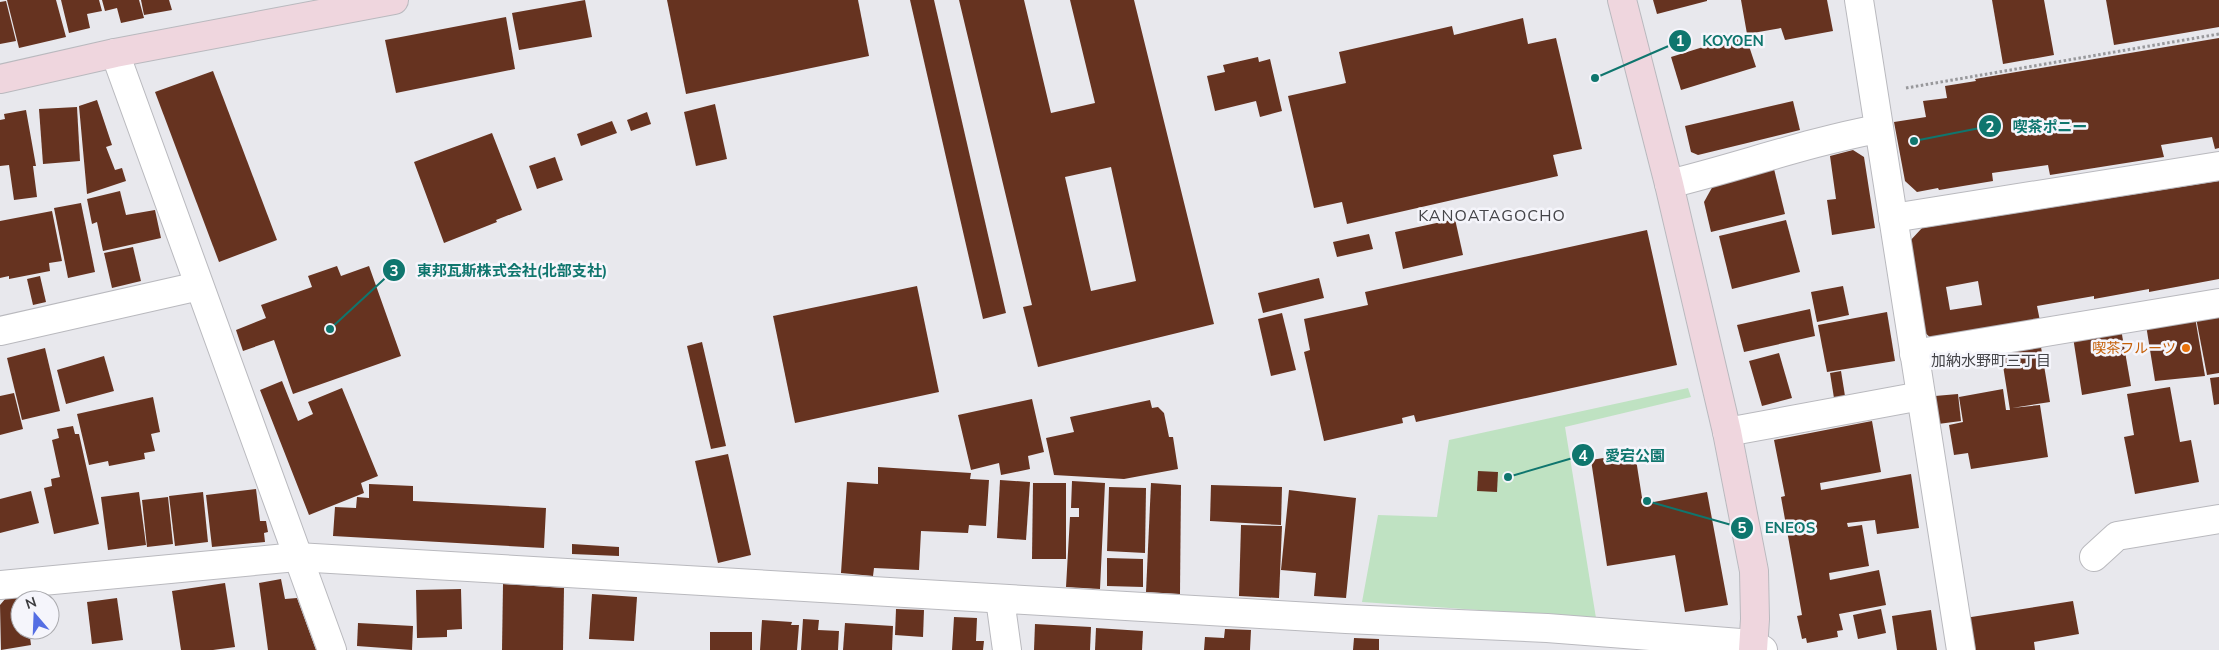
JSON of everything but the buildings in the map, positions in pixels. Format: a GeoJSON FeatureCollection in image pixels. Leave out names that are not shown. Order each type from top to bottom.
{"type":"FeatureCollection","features":[{"type":"Feature","properties":{"kind":"street"},"geometry":{"type":"LineString","coordinates":[[0,79],[116,53],[394,0]]}},
{"type":"Feature","properties":{"kind":"street"},"geometry":{"type":"LineString","coordinates":[[0,585],[297,557],[1547,628],[1757,648],[1754,571],[1727,432],[1669,184],[1622,0]]}},
{"type":"Feature","properties":{"kind":"street"},"geometry":{"type":"LineString","coordinates":[[1859,0],[1961,650]]}},
{"type":"Feature","properties":{"kind":"street"},"geometry":{"type":"LineString","coordinates":[[116,53],[332,650]]}},
{"type":"Feature","properties":{"kind":"street"},"geometry":{"type":"LineString","coordinates":[[1669,184],[1850,134],[1878,129]]}},
{"type":"Feature","properties":{"kind":"street"},"geometry":{"type":"LineString","coordinates":[[1892,218],[2219,166]]}},
{"type":"Feature","properties":{"kind":"street"},"geometry":{"type":"LineString","coordinates":[[0,331],[199,286]]}},
{"type":"Feature","properties":{"kind":"street"},"geometry":{"type":"LineString","coordinates":[[1914,354],[2219,303]]}},
{"type":"Feature","properties":{"kind":"street"},"geometry":{"type":"LineString","coordinates":[[1727,432],[1921,396]]}},
{"type":"Feature","properties":{"kind":"street"},"geometry":{"type":"LineString","coordinates":[[2094,557],[2117,536],[2219,519]]}},
{"type":"Feature","properties":{"kind":"street"},"geometry":{"type":"LineString","coordinates":[[1000,598],[1007,650]]}},
{"type":"Feature","properties":{"kind":"path"},"geometry":{"type":"LineString","coordinates":[[1873,94],[2219,34]]}},
{"type":"Feature","properties":{"kind":"green space"},"geometry":{"type":"Polygon","coordinates":[[[1688,388],[1691,397],[1565,427],[1596,618],[1362,602],[1378,515],[1437,517],[1449,440],[1688,388]]]}},
{"type":"Feature","properties":{"kind":"place","name":"KOYOEN"},"geometry":{"type":"Point","coordinates":[1595,78]}},
{"type":"Feature","properties":{"kind":"place","name":"喫茶ポニー"},"geometry":{"type":"Point","coordinates":[1914,141]}},
{"type":"Feature","properties":{"kind":"place","name":"東邦瓦斯株式会社(北部支社)"},"geometry":{"type":"Point","coordinates":[330,329]}},
{"type":"Feature","properties":{"kind":"place","name":"喫茶フルーツ"},"geometry":{"type":"Point","coordinates":[2186,348]}},
{"type":"Feature","properties":{"kind":"place","name":"愛宕公園"},"geometry":{"type":"Point","coordinates":[1508,477]}},
{"type":"Feature","properties":{"kind":"place","name":"ENEOS"},"geometry":{"type":"Point","coordinates":[1647,501]}},
{"type":"Feature","properties":{"kind":"district","name":"KANOATAGOCHO"},"geometry":{"type":"Point","coordinates":[1492,215]}},
{"type":"Feature","properties":{"kind":"district","name":"加納水野町三丁目"},"geometry":{"type":"Point","coordinates":[1991,361]}}]}
